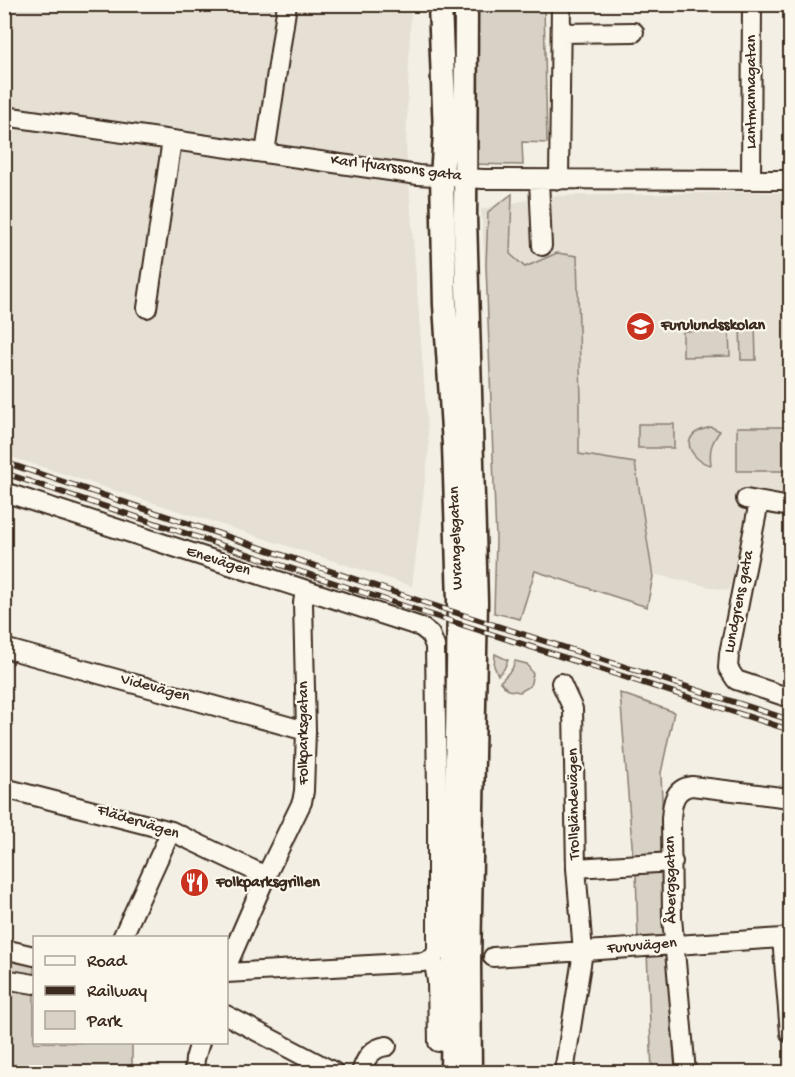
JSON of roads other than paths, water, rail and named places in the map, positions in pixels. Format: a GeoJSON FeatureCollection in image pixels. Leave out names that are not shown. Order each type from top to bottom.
{"type":"FeatureCollection","features":[{"type":"Feature","properties":{"kind":"main road","name":"Wrangelsgatan"},"geometry":{"type":"LineString","coordinates":[[440,4],[445,134],[442,176],[445,305],[454,445],[459,601],[452,1072]]}},
{"type":"Feature","properties":{"kind":"main road","name":"Wrangelsgatan"},"geometry":{"type":"LineString","coordinates":[[466,4],[465,177],[476,602],[469,963],[470,1072]]}},
{"type":"Feature","properties":{"kind":"street"},"geometry":{"type":"LineString","coordinates":[[265,153],[287,4]]}},
{"type":"Feature","properties":{"kind":"street"},"geometry":{"type":"LineString","coordinates":[[559,180],[561,4]]}},
{"type":"Feature","properties":{"kind":"street","name":"Lantmannagatan"},"geometry":{"type":"LineString","coordinates":[[751,180],[752,4]]}},
{"type":"Feature","properties":{"kind":"street"},"geometry":{"type":"LineString","coordinates":[[561,33],[634,32]]}},
{"type":"Feature","properties":{"kind":"street","name":"Karl Ifvarssons gata"},"geometry":{"type":"LineString","coordinates":[[4,116],[418,175],[539,180],[790,180]]}},
{"type":"Feature","properties":{"kind":"street"},"geometry":{"type":"LineString","coordinates":[[147,308],[172,140]]}},
{"type":"Feature","properties":{"kind":"street"},"geometry":{"type":"LineString","coordinates":[[539,180],[542,246]]}},
{"type":"Feature","properties":{"kind":"street","name":"Enevägen"},"geometry":{"type":"LineString","coordinates":[[4,492],[421,627],[430,634],[435,646],[437,794],[437,951],[433,958]]}},
{"type":"Feature","properties":{"kind":"street","name":"Lundgrens gata"},"geometry":{"type":"LineString","coordinates":[[790,507],[753,500],[728,668],[736,680],[790,698]]}},
{"type":"Feature","properties":{"kind":"street","name":"Folkparksgatan"},"geometry":{"type":"LineString","coordinates":[[228,963],[266,876],[302,802],[305,783],[306,731],[303,603],[305,591]]}},
{"type":"Feature","properties":{"kind":"street","name":"Videvägen"},"geometry":{"type":"LineString","coordinates":[[4,648],[306,731]]}},
{"type":"Feature","properties":{"kind":"street","name":"Trollsländevägen"},"geometry":{"type":"LineString","coordinates":[[561,683],[573,709],[576,868],[672,862]]}},
{"type":"Feature","properties":{"kind":"street","name":"Åbergsgatan"},"geometry":{"type":"LineString","coordinates":[[686,1072],[672,918],[672,803],[676,795],[692,786],[790,798]]}},
{"type":"Feature","properties":{"kind":"street","name":"Flädervägen"},"geometry":{"type":"LineString","coordinates":[[4,788],[171,831],[266,876]]}},
{"type":"Feature","properties":{"kind":"street"},"geometry":{"type":"LineString","coordinates":[[123,936],[171,831]]}},
{"type":"Feature","properties":{"kind":"street"},"geometry":{"type":"LineString","coordinates":[[564,1072],[583,952],[576,868]]}},
{"type":"Feature","properties":{"kind":"street"},"geometry":{"type":"LineString","coordinates":[[786,936],[790,1033]]}},
{"type":"Feature","properties":{"kind":"street","name":"Furuvägen"},"geometry":{"type":"LineString","coordinates":[[493,957],[786,936]]}},
{"type":"Feature","properties":{"kind":"street"},"geometry":{"type":"LineString","coordinates":[[4,949],[33,956]]}},
{"type":"Feature","properties":{"kind":"street"},"geometry":{"type":"LineString","coordinates":[[228,973],[423,962],[433,958],[437,981],[438,1042]]}},
{"type":"Feature","properties":{"kind":"street"},"geometry":{"type":"LineString","coordinates":[[4,979],[33,984]]}},
{"type":"Feature","properties":{"kind":"street"},"geometry":{"type":"LineString","coordinates":[[228,1016],[334,1072]]}},
{"type":"Feature","properties":{"kind":"street"},"geometry":{"type":"LineString","coordinates":[[194,1072],[199,1044]]}},
{"type":"Feature","properties":{"kind":"street"},"geometry":{"type":"LineString","coordinates":[[361,1072],[371,1052],[377,1047],[387,1046]]}},
{"type":"Feature","properties":{"kind":"railway"},"geometry":{"type":"LineString","coordinates":[[4,462],[432,605],[790,720]]}},
{"type":"Feature","properties":{"kind":"railway"},"geometry":{"type":"LineString","coordinates":[[4,473],[413,609],[790,730]]}},
{"type":"Feature","properties":{"kind":"place","name":"Furulundsskolan"},"geometry":{"type":"Point","coordinates":[640,326]}},
{"type":"Feature","properties":{"kind":"place","name":"Folkparksgrillen"},"geometry":{"type":"Point","coordinates":[195,883]}}]}
